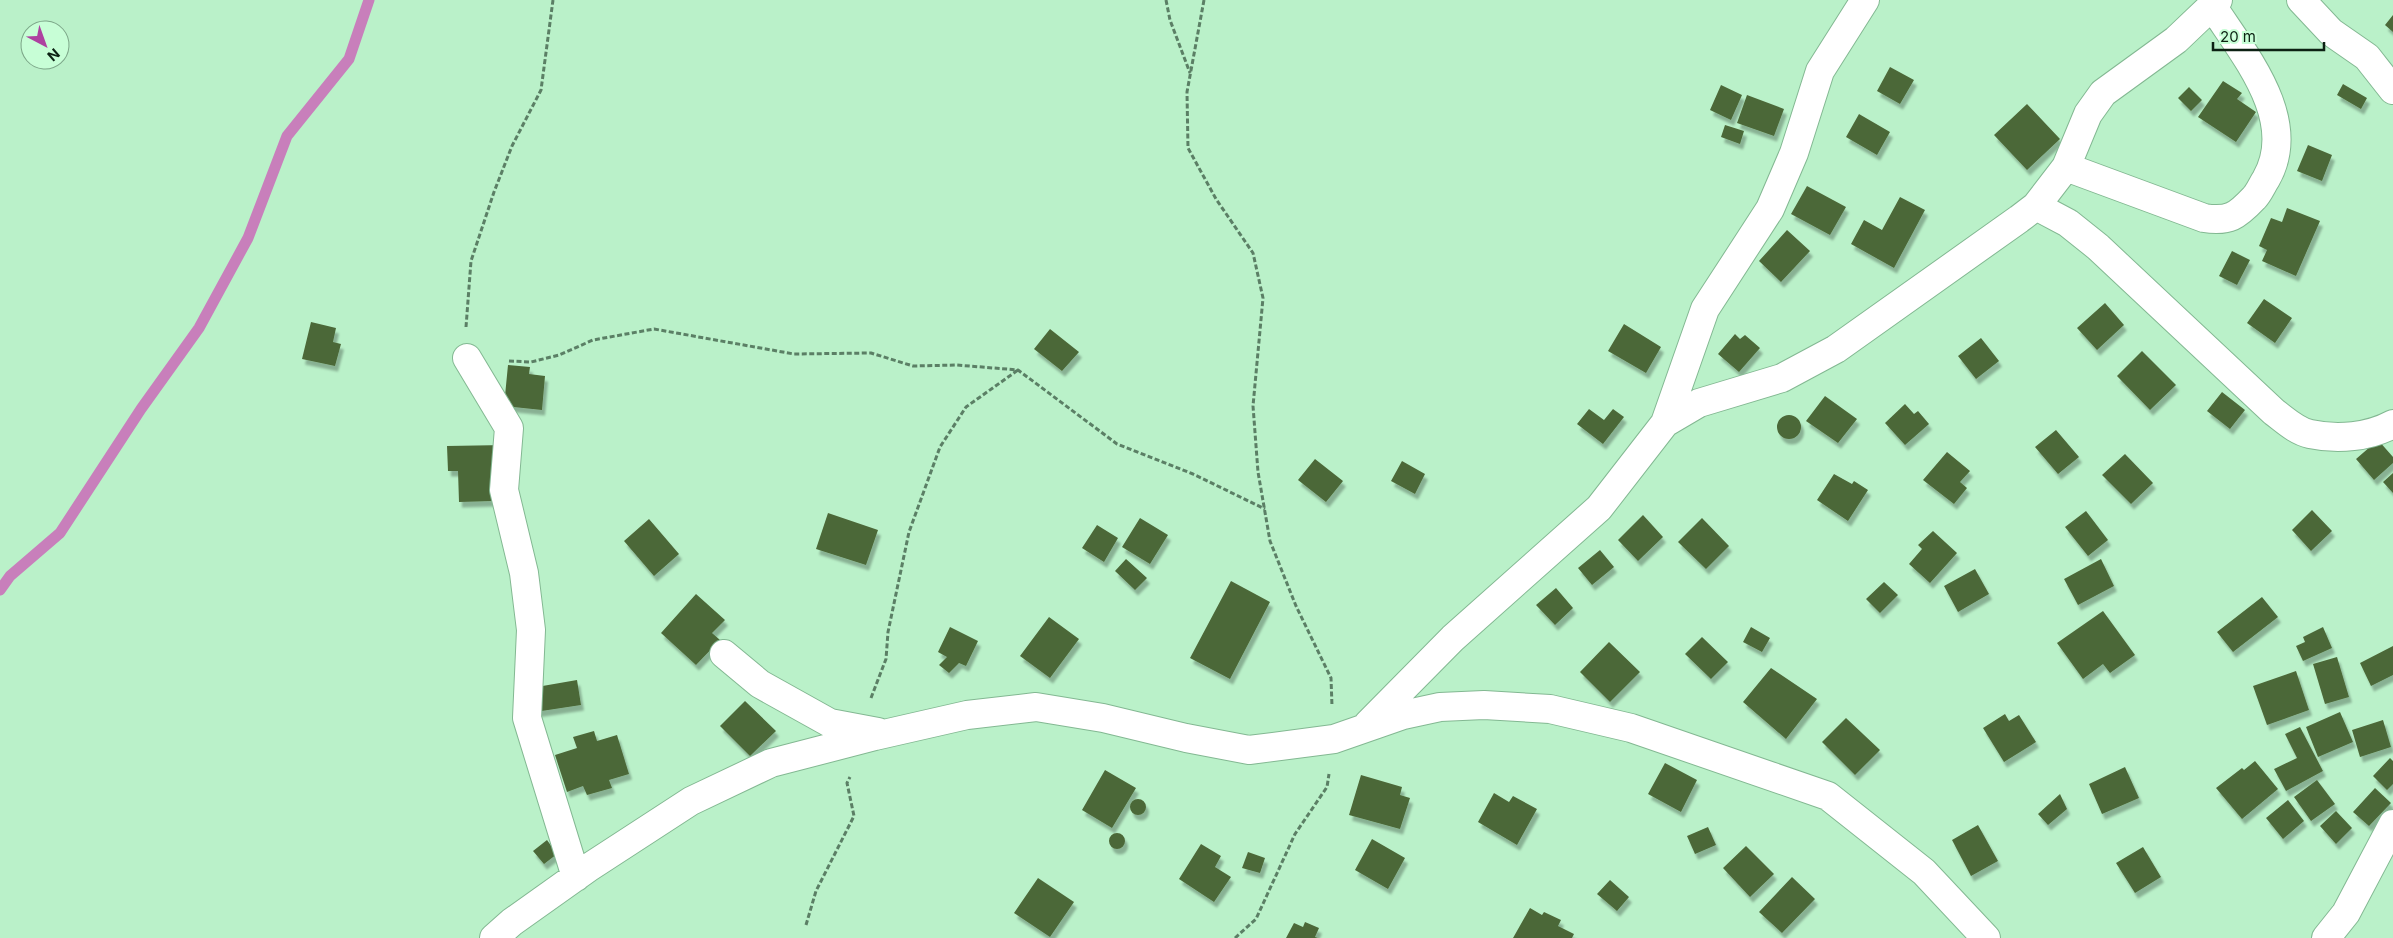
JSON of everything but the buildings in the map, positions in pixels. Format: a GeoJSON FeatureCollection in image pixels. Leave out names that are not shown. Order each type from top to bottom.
{"type":"FeatureCollection","features":[{"type":"Feature","properties":{"kind":"street"},"geometry":{"type":"LineString","coordinates":[[1362,730],[1453,638],[1599,508],[1665,423],[1705,309],[1770,209],[1794,153],[1820,71],[1865,0]]}},
{"type":"Feature","properties":{"kind":"street"},"geometry":{"type":"LineString","coordinates":[[2301,0],[2330,32],[2367,57],[2393,90]]}},
{"type":"Feature","properties":{"kind":"street"},"geometry":{"type":"LineString","coordinates":[[1665,423],[1699,403],[1782,378],[1836,349],[2036,206],[2066,167],[2088,114],[2103,93],[2176,40],[2215,3],[2262,83],[2275,120],[2277,141],[2274,165],[2256,197],[2237,215],[2221,221],[2204,218],[2066,167]]}},
{"type":"Feature","properties":{"kind":"street"},"geometry":{"type":"LineString","coordinates":[[2036,206],[2068,223],[2098,247],[2291,426],[2310,434],[2357,436],[2378,432],[2393,424]]}},
{"type":"Feature","properties":{"kind":"street"},"geometry":{"type":"LineString","coordinates":[[467,358],[509,428],[504,490],[524,573],[531,630],[527,718],[576,877]]}},
{"type":"Feature","properties":{"kind":"street"},"geometry":{"type":"LineString","coordinates":[[724,654],[760,684],[830,723],[872,732]]}},
{"type":"Feature","properties":{"kind":"street"},"geometry":{"type":"LineString","coordinates":[[506,933],[576,877],[691,800],[771,763],[872,732],[967,715],[1036,707],[1103,718],[1186,738],[1249,750],[1334,739],[1403,715],[1431,709],[1484,705],[1550,710],[1649,734],[1828,796],[1924,872],[1986,938]]}},
{"type":"Feature","properties":{"kind":"street"},"geometry":{"type":"LineString","coordinates":[[2326,938],[2346,913],[2393,824]]}},
{"type":"Feature","properties":{"kind":"path"},"geometry":{"type":"LineString","coordinates":[[553,0],[541,90],[512,146],[497,183],[471,261],[465,341],[467,358],[531,362],[559,355],[593,340],[654,329],[794,354],[871,353],[912,366],[958,364],[1018,370],[1117,444],[1193,474],[1264,509]]}},
{"type":"Feature","properties":{"kind":"path"},"geometry":{"type":"LineString","coordinates":[[1166,0],[1170,20],[1190,73]]}},
{"type":"Feature","properties":{"kind":"path"},"geometry":{"type":"LineString","coordinates":[[1204,0],[1187,92],[1188,148],[1216,199],[1253,252],[1263,298],[1253,406],[1258,472],[1264,509],[1270,541],[1277,560],[1296,606],[1331,678],[1334,739],[1327,787],[1295,834],[1256,919],[1235,938]]}},
{"type":"Feature","properties":{"kind":"path"},"geometry":{"type":"LineString","coordinates":[[806,925],[816,891],[854,816],[847,783],[872,732],[874,691],[886,659],[888,632],[909,532],[940,447],[966,407],[1018,370]]}},
{"type":"Feature","properties":{"kind":"waterway"},"geometry":{"type":"LineString","coordinates":[[0,590],[10,576],[60,533],[141,409],[199,328],[248,238],[287,136],[349,59],[369,0]]}}]}
